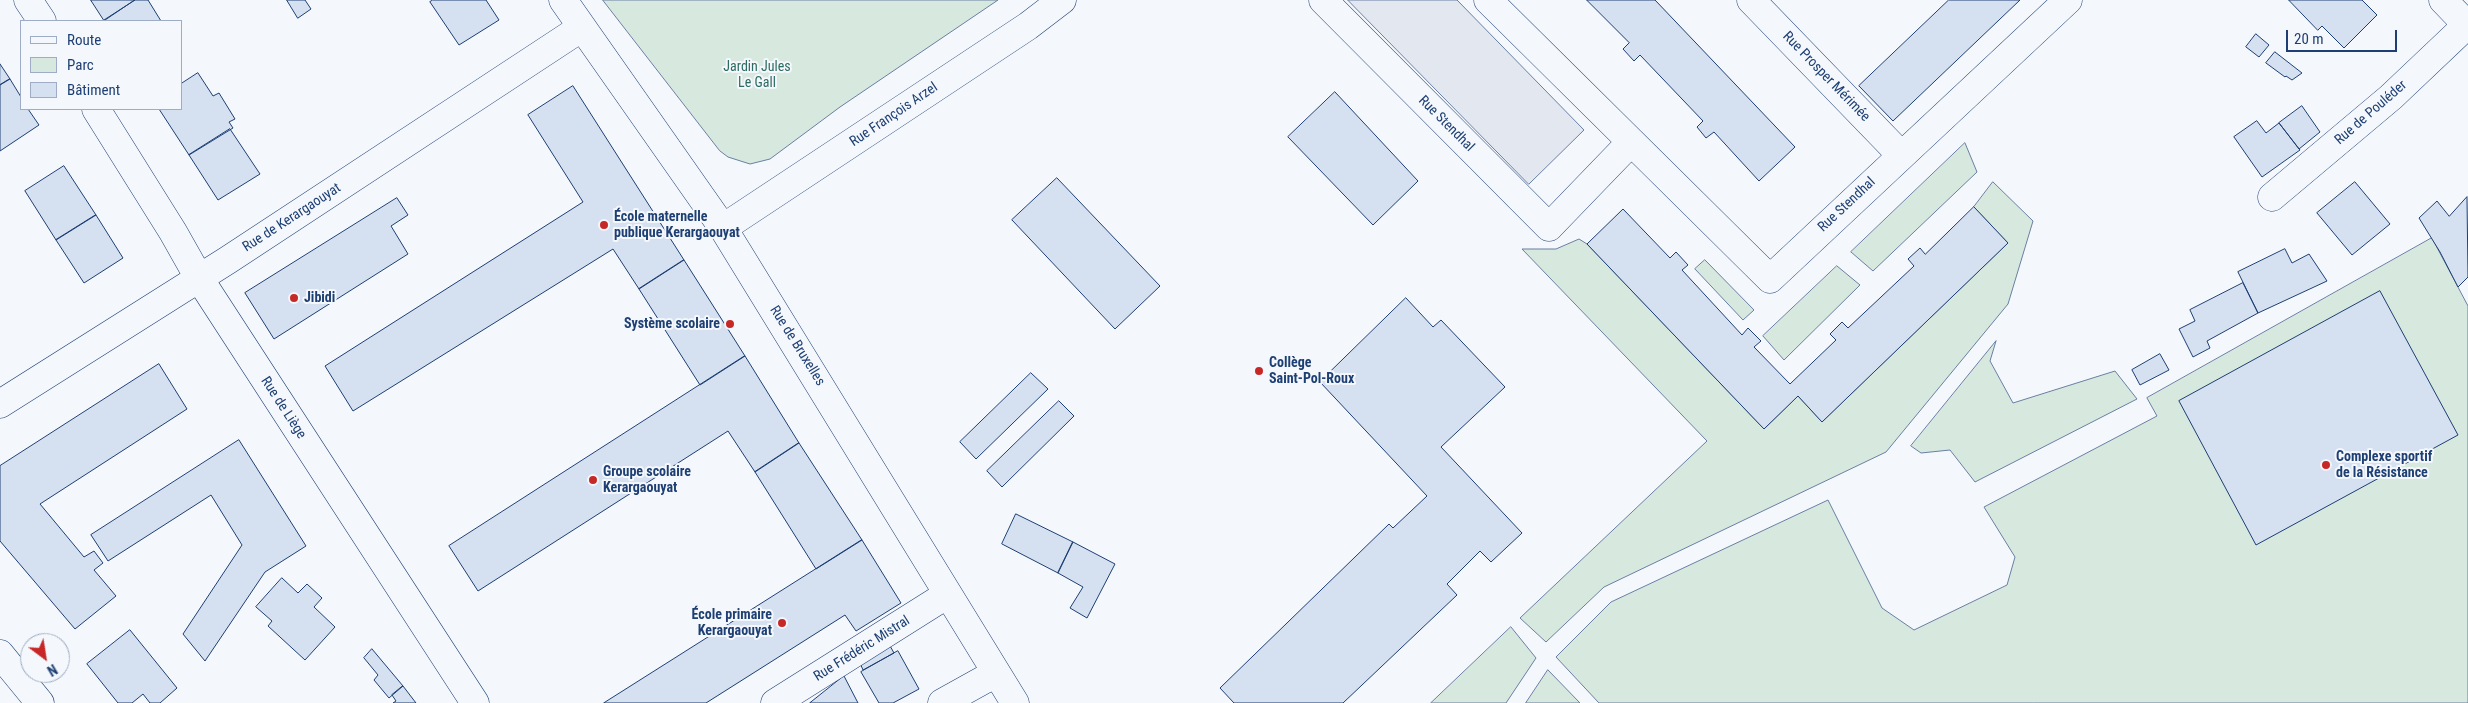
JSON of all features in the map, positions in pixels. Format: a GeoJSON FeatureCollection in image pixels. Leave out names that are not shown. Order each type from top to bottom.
{"type":"FeatureCollection","features":[{"type":"Feature","properties":{"kind":"street"},"geometry":{"type":"LineString","coordinates":[[28,0],[41,20]]}},
{"type":"Feature","properties":{"kind":"street","name":"Rue de Bruxelles"},"geometry":{"type":"LineString","coordinates":[[562,0],[724,228],[1015,703]]}},
{"type":"Feature","properties":{"kind":"street","name":"Rue François Arzel"},"geometry":{"type":"LineString","coordinates":[[724,228],[1020,31],[1062,0]]}},
{"type":"Feature","properties":{"kind":"street","name":"Rue Stendhal"},"geometry":{"type":"LineString","coordinates":[[1324,0],[1549,228],[1631,142]]}},
{"type":"Feature","properties":{"kind":"street","name":"Rue Stendhal"},"geometry":{"type":"LineString","coordinates":[[1488,0],[1770,279],[2068,0]]}},
{"type":"Feature","properties":{"kind":"street","name":"Rue Prosper Mérimée"},"geometry":{"type":"LineString","coordinates":[[1751,0],[1901,155]]}},
{"type":"Feature","properties":{"kind":"street","name":"Rue de Pouléder"},"geometry":{"type":"LineString","coordinates":[[2272,197],[2391,97],[2468,26],[2442,0]]}},
{"type":"Feature","properties":{"kind":"street","name":"Rue de Kerargaouyat"},"geometry":{"type":"LineString","coordinates":[[0,404],[199,278],[581,28]]}},
{"type":"Feature","properties":{"kind":"street","name":"Rue de Liège"},"geometry":{"type":"LineString","coordinates":[[97,110],[173,232],[199,278],[475,703]]}},
{"type":"Feature","properties":{"kind":"street","name":"Rue Frédéric Mistral"},"geometry":{"type":"LineString","coordinates":[[775,703],[948,594]]}},
{"type":"Feature","properties":{"kind":"street"},"geometry":{"type":"LineString","coordinates":[[0,654],[40,703]]}},
{"type":"Feature","properties":{"kind":"street"},"geometry":{"type":"LineString","coordinates":[[942,703],[996,674]]}},
{"type":"Feature","properties":{"kind":"green space","name":"Jardin Jules Le Gall"},"geometry":{"type":"Polygon","coordinates":[[[603,0],[998,0],[840,107],[770,159],[750,164],[728,157],[720,151],[603,0]]]}},
{"type":"Feature","properties":{"kind":"green space"},"geometry":{"type":"Polygon","coordinates":[[[1965,143],[1977,172],[1873,271],[1851,252],[1965,143]]]}},
{"type":"Feature","properties":{"kind":"green space"},"geometry":{"type":"Polygon","coordinates":[[[1993,182],[2033,221],[2008,304],[1886,452],[1604,587],[1546,642],[1520,618],[1707,441],[1522,249],[1556,249],[1579,239],[1587,244],[1764,429],[1798,396],[1822,422],[2008,243],[1974,207],[1993,182]]]}},
{"type":"Feature","properties":{"kind":"green space","name":"Complexe sportif de la Résistance"},"geometry":{"type":"Polygon","coordinates":[[[2432,238],[2468,306],[2468,703],[1599,703],[1556,657],[1611,602],[1828,500],[1882,608],[1914,630],[2007,585],[2015,557],[1984,507],[2157,416],[2147,398],[2432,238]]]}},
{"type":"Feature","properties":{"kind":"green space"},"geometry":{"type":"Polygon","coordinates":[[[1705,260],[1754,310],[1743,320],[1695,269],[1705,260]]]}},
{"type":"Feature","properties":{"kind":"green space"},"geometry":{"type":"Polygon","coordinates":[[[1837,266],[1860,285],[1784,360],[1763,336],[1837,266]]]}},
{"type":"Feature","properties":{"kind":"green space"},"geometry":{"type":"Polygon","coordinates":[[[1996,341],[1990,361],[2013,403],[2115,371],[2137,399],[1975,482],[1950,450],[1921,453],[1911,446],[1996,341]]]}},
{"type":"Feature","properties":{"kind":"green space"},"geometry":{"type":"Polygon","coordinates":[[[1511,627],[1536,658],[1506,703],[1431,703],[1511,627]]]}},
{"type":"Feature","properties":{"kind":"green space"},"geometry":{"type":"Polygon","coordinates":[[[1548,670],[1580,703],[1526,703],[1548,670]]]}},
{"type":"Feature","properties":{"kind":"shaded area"},"geometry":{"type":"Polygon","coordinates":[[[1348,0],[1457,0],[1584,130],[1529,184],[1348,0]]]}},
{"type":"Feature","properties":{"kind":"building"},"geometry":{"type":"Polygon","coordinates":[[[91,0],[135,0],[104,20],[91,0]]]}},
{"type":"Feature","properties":{"kind":"building"},"geometry":{"type":"Polygon","coordinates":[[[135,0],[148,0],[160,20],[105,20],[135,0]]]}},
{"type":"Feature","properties":{"kind":"building"},"geometry":{"type":"Polygon","coordinates":[[[287,0],[305,0],[311,9],[298,18],[287,0]]]}},
{"type":"Feature","properties":{"kind":"building"},"geometry":{"type":"Polygon","coordinates":[[[433,0],[486,0],[499,20],[459,45],[430,2],[433,0]]]}},
{"type":"Feature","properties":{"kind":"building"},"geometry":{"type":"Polygon","coordinates":[[[1587,0],[1655,0],[1795,147],[1759,181],[1714,132],[1706,138],[1697,127],[1703,121],[1640,55],[1634,61],[1623,49],[1629,43],[1587,0]]]}},
{"type":"Feature","properties":{"kind":"building"},"geometry":{"type":"Polygon","coordinates":[[[1949,0],[2020,0],[1893,121],[1859,86],[1949,0]]]}},
{"type":"Feature","properties":{"kind":"building"},"geometry":{"type":"Polygon","coordinates":[[[2289,0],[2362,0],[2377,15],[2344,48],[2322,26],[2318,30],[2289,0]]]}},
{"type":"Feature","properties":{"kind":"building"},"geometry":{"type":"Polygon","coordinates":[[[2256,34],[2269,45],[2259,57],[2246,47],[2256,34]]]}},
{"type":"Feature","properties":{"kind":"building"},"geometry":{"type":"Polygon","coordinates":[[[2275,52],[2302,73],[2292,80],[2266,63],[2275,52]]]}},
{"type":"Feature","properties":{"kind":"building"},"geometry":{"type":"Polygon","coordinates":[[[0,64],[10,79],[0,85],[0,64]]]}},
{"type":"Feature","properties":{"kind":"building"},"geometry":{"type":"Polygon","coordinates":[[[198,73],[213,96],[219,93],[235,119],[229,122],[233,128],[189,155],[160,110],[182,110],[182,83],[198,73]]]}},
{"type":"Feature","properties":{"kind":"building"},"geometry":{"type":"Polygon","coordinates":[[[10,79],[20,95],[20,110],[29,110],[39,125],[0,151],[0,85],[10,79]]]}},
{"type":"Feature","properties":{"kind":"building","name":"École maternelle publique Kerargaouyat"},"geometry":{"type":"Polygon","coordinates":[[[573,86],[684,260],[639,289],[613,249],[353,411],[325,366],[583,202],[528,115],[573,86]]]}},
{"type":"Feature","properties":{"kind":"building"},"geometry":{"type":"Polygon","coordinates":[[[1335,92],[1418,181],[1373,225],[1288,137],[1335,92]]]}},
{"type":"Feature","properties":{"kind":"building"},"geometry":{"type":"Polygon","coordinates":[[[2302,106],[2320,132],[2299,149],[2279,123],[2302,106]]]}},
{"type":"Feature","properties":{"kind":"building"},"geometry":{"type":"Polygon","coordinates":[[[2257,121],[2266,133],[2279,123],[2300,150],[2262,177],[2234,137],[2257,121]]]}},
{"type":"Feature","properties":{"kind":"building"},"geometry":{"type":"Polygon","coordinates":[[[230,129],[260,174],[218,200],[189,155],[230,129]]]}},
{"type":"Feature","properties":{"kind":"building"},"geometry":{"type":"Polygon","coordinates":[[[64,166],[96,215],[56,240],[25,191],[64,166]]]}},
{"type":"Feature","properties":{"kind":"building"},"geometry":{"type":"Polygon","coordinates":[[[1057,178],[1160,286],[1115,329],[1012,220],[1057,178]]]}},
{"type":"Feature","properties":{"kind":"building"},"geometry":{"type":"Polygon","coordinates":[[[2355,182],[2390,224],[2352,255],[2317,213],[2355,182]]]}},
{"type":"Feature","properties":{"kind":"building"},"geometry":{"type":"Polygon","coordinates":[[[2467,197],[2468,277],[2458,287],[2440,252],[2419,218],[2437,201],[2449,216],[2467,197]]]}},
{"type":"Feature","properties":{"kind":"building"},"geometry":{"type":"Polygon","coordinates":[[[397,198],[408,215],[391,226],[408,254],[274,339],[245,293],[397,198]]]}},
{"type":"Feature","properties":{"kind":"building"},"geometry":{"type":"Polygon","coordinates":[[[1974,207],[2008,243],[1822,422],[1798,396],[1764,429],[1587,244],[1623,209],[1670,258],[1676,252],[1688,265],[1682,270],[1742,335],[1748,328],[1761,341],[1754,347],[1790,384],[1836,340],[1830,334],[1842,322],[1848,328],[1914,266],[1908,259],[1920,248],[1925,254],[1974,207]]]}},
{"type":"Feature","properties":{"kind":"building"},"geometry":{"type":"Polygon","coordinates":[[[96,215],[123,258],[84,283],[56,240],[96,215]]]}},
{"type":"Feature","properties":{"kind":"building"},"geometry":{"type":"Polygon","coordinates":[[[2285,249],[2292,263],[2309,254],[2327,281],[2258,313],[2238,272],[2285,249]]]}},
{"type":"Feature","properties":{"kind":"building"},"geometry":{"type":"Polygon","coordinates":[[[684,260],[745,356],[700,385],[639,289],[684,260]]]}},
{"type":"Feature","properties":{"kind":"building"},"geometry":{"type":"Polygon","coordinates":[[[2243,283],[2258,313],[2207,341],[2210,348],[2193,357],[2179,329],[2195,321],[2190,310],[2243,283]]]}},
{"type":"Feature","properties":{"kind":"building"},"geometry":{"type":"Polygon","coordinates":[[[2380,291],[2458,435],[2256,545],[2179,401],[2380,291]]]}},
{"type":"Feature","properties":{"kind":"building"},"geometry":{"type":"Polygon","coordinates":[[[1406,298],[1433,327],[1441,320],[1505,387],[1441,447],[1522,533],[1491,562],[1480,551],[1447,584],[1457,595],[1343,703],[1234,703],[1220,688],[1389,524],[1393,528],[1427,496],[1320,382],[1406,298]]]}},
{"type":"Feature","properties":{"kind":"building"},"geometry":{"type":"Polygon","coordinates":[[[2160,354],[2169,370],[2140,385],[2132,370],[2160,354]]]}},
{"type":"Feature","properties":{"kind":"building"},"geometry":{"type":"Polygon","coordinates":[[[745,356],[799,443],[755,472],[728,431],[478,591],[449,546],[745,356]]]}},
{"type":"Feature","properties":{"kind":"building"},"geometry":{"type":"Polygon","coordinates":[[[159,364],[187,409],[40,504],[84,557],[94,551],[103,563],[94,570],[116,596],[75,629],[0,541],[0,466],[159,364]]]}},
{"type":"Feature","properties":{"kind":"building"},"geometry":{"type":"Polygon","coordinates":[[[1031,373],[1048,389],[976,459],[960,442],[1031,373]]]}},
{"type":"Feature","properties":{"kind":"building"},"geometry":{"type":"Polygon","coordinates":[[[1059,401],[1074,416],[1002,487],[987,471],[1059,401]]]}},
{"type":"Feature","properties":{"kind":"building"},"geometry":{"type":"Polygon","coordinates":[[[239,440],[306,546],[265,572],[205,661],[183,634],[242,545],[211,495],[108,561],[91,535],[239,440]]]}},
{"type":"Feature","properties":{"kind":"building"},"geometry":{"type":"Polygon","coordinates":[[[799,443],[862,540],[816,569],[755,472],[799,443]]]}},
{"type":"Feature","properties":{"kind":"building"},"geometry":{"type":"Polygon","coordinates":[[[1016,514],[1073,542],[1058,573],[1002,544],[1016,514]]]}},
{"type":"Feature","properties":{"kind":"building","name":"École primaire Kerargaouyat"},"geometry":{"type":"Polygon","coordinates":[[[862,540],[901,603],[856,631],[845,615],[706,703],[604,703],[862,540]]]}},
{"type":"Feature","properties":{"kind":"building"},"geometry":{"type":"Polygon","coordinates":[[[1073,542],[1115,564],[1087,618],[1070,608],[1083,587],[1058,573],[1073,542]]]}},
{"type":"Feature","properties":{"kind":"building"},"geometry":{"type":"Polygon","coordinates":[[[282,578],[298,593],[307,584],[322,598],[314,607],[335,627],[305,660],[268,626],[272,621],[256,607],[282,578]]]}},
{"type":"Feature","properties":{"kind":"building"},"geometry":{"type":"Polygon","coordinates":[[[130,630],[177,688],[160,703],[150,703],[143,694],[132,703],[118,703],[87,664],[130,630]]]}},
{"type":"Feature","properties":{"kind":"building"},"geometry":{"type":"Polygon","coordinates":[[[889,644],[894,653],[863,670],[860,663],[889,644]]]}},
{"type":"Feature","properties":{"kind":"building"},"geometry":{"type":"Polygon","coordinates":[[[372,649],[403,686],[389,698],[374,680],[378,675],[364,658],[372,649]]]}},
{"type":"Feature","properties":{"kind":"building"},"geometry":{"type":"Polygon","coordinates":[[[898,651],[919,689],[893,703],[879,703],[861,672],[898,651]]]}},
{"type":"Feature","properties":{"kind":"building"},"geometry":{"type":"Polygon","coordinates":[[[844,676],[858,703],[810,703],[844,676]]]}},
{"type":"Feature","properties":{"kind":"building"},"geometry":{"type":"Polygon","coordinates":[[[403,686],[416,703],[393,703],[396,701],[392,695],[403,686]]]}},
{"type":"Feature","properties":{"kind":"place","name":"École maternelle publique Kerargaouyat"},"geometry":{"type":"Point","coordinates":[604,225]}},
{"type":"Feature","properties":{"kind":"place","name":"Jibidi"},"geometry":{"type":"Point","coordinates":[294,298]}},
{"type":"Feature","properties":{"kind":"place","name":"Système scolaire"},"geometry":{"type":"Point","coordinates":[730,324]}},
{"type":"Feature","properties":{"kind":"place","name":"Collège Saint-Pol-Roux"},"geometry":{"type":"Point","coordinates":[1259,371]}},
{"type":"Feature","properties":{"kind":"place","name":"Complexe sportif de la Résistance"},"geometry":{"type":"Point","coordinates":[2326,465]}},
{"type":"Feature","properties":{"kind":"place","name":"Groupe scolaire Kerargaouyat"},"geometry":{"type":"Point","coordinates":[593,480]}},
{"type":"Feature","properties":{"kind":"place","name":"École primaire Kerargaouyat"},"geometry":{"type":"Point","coordinates":[782,623]}}]}
